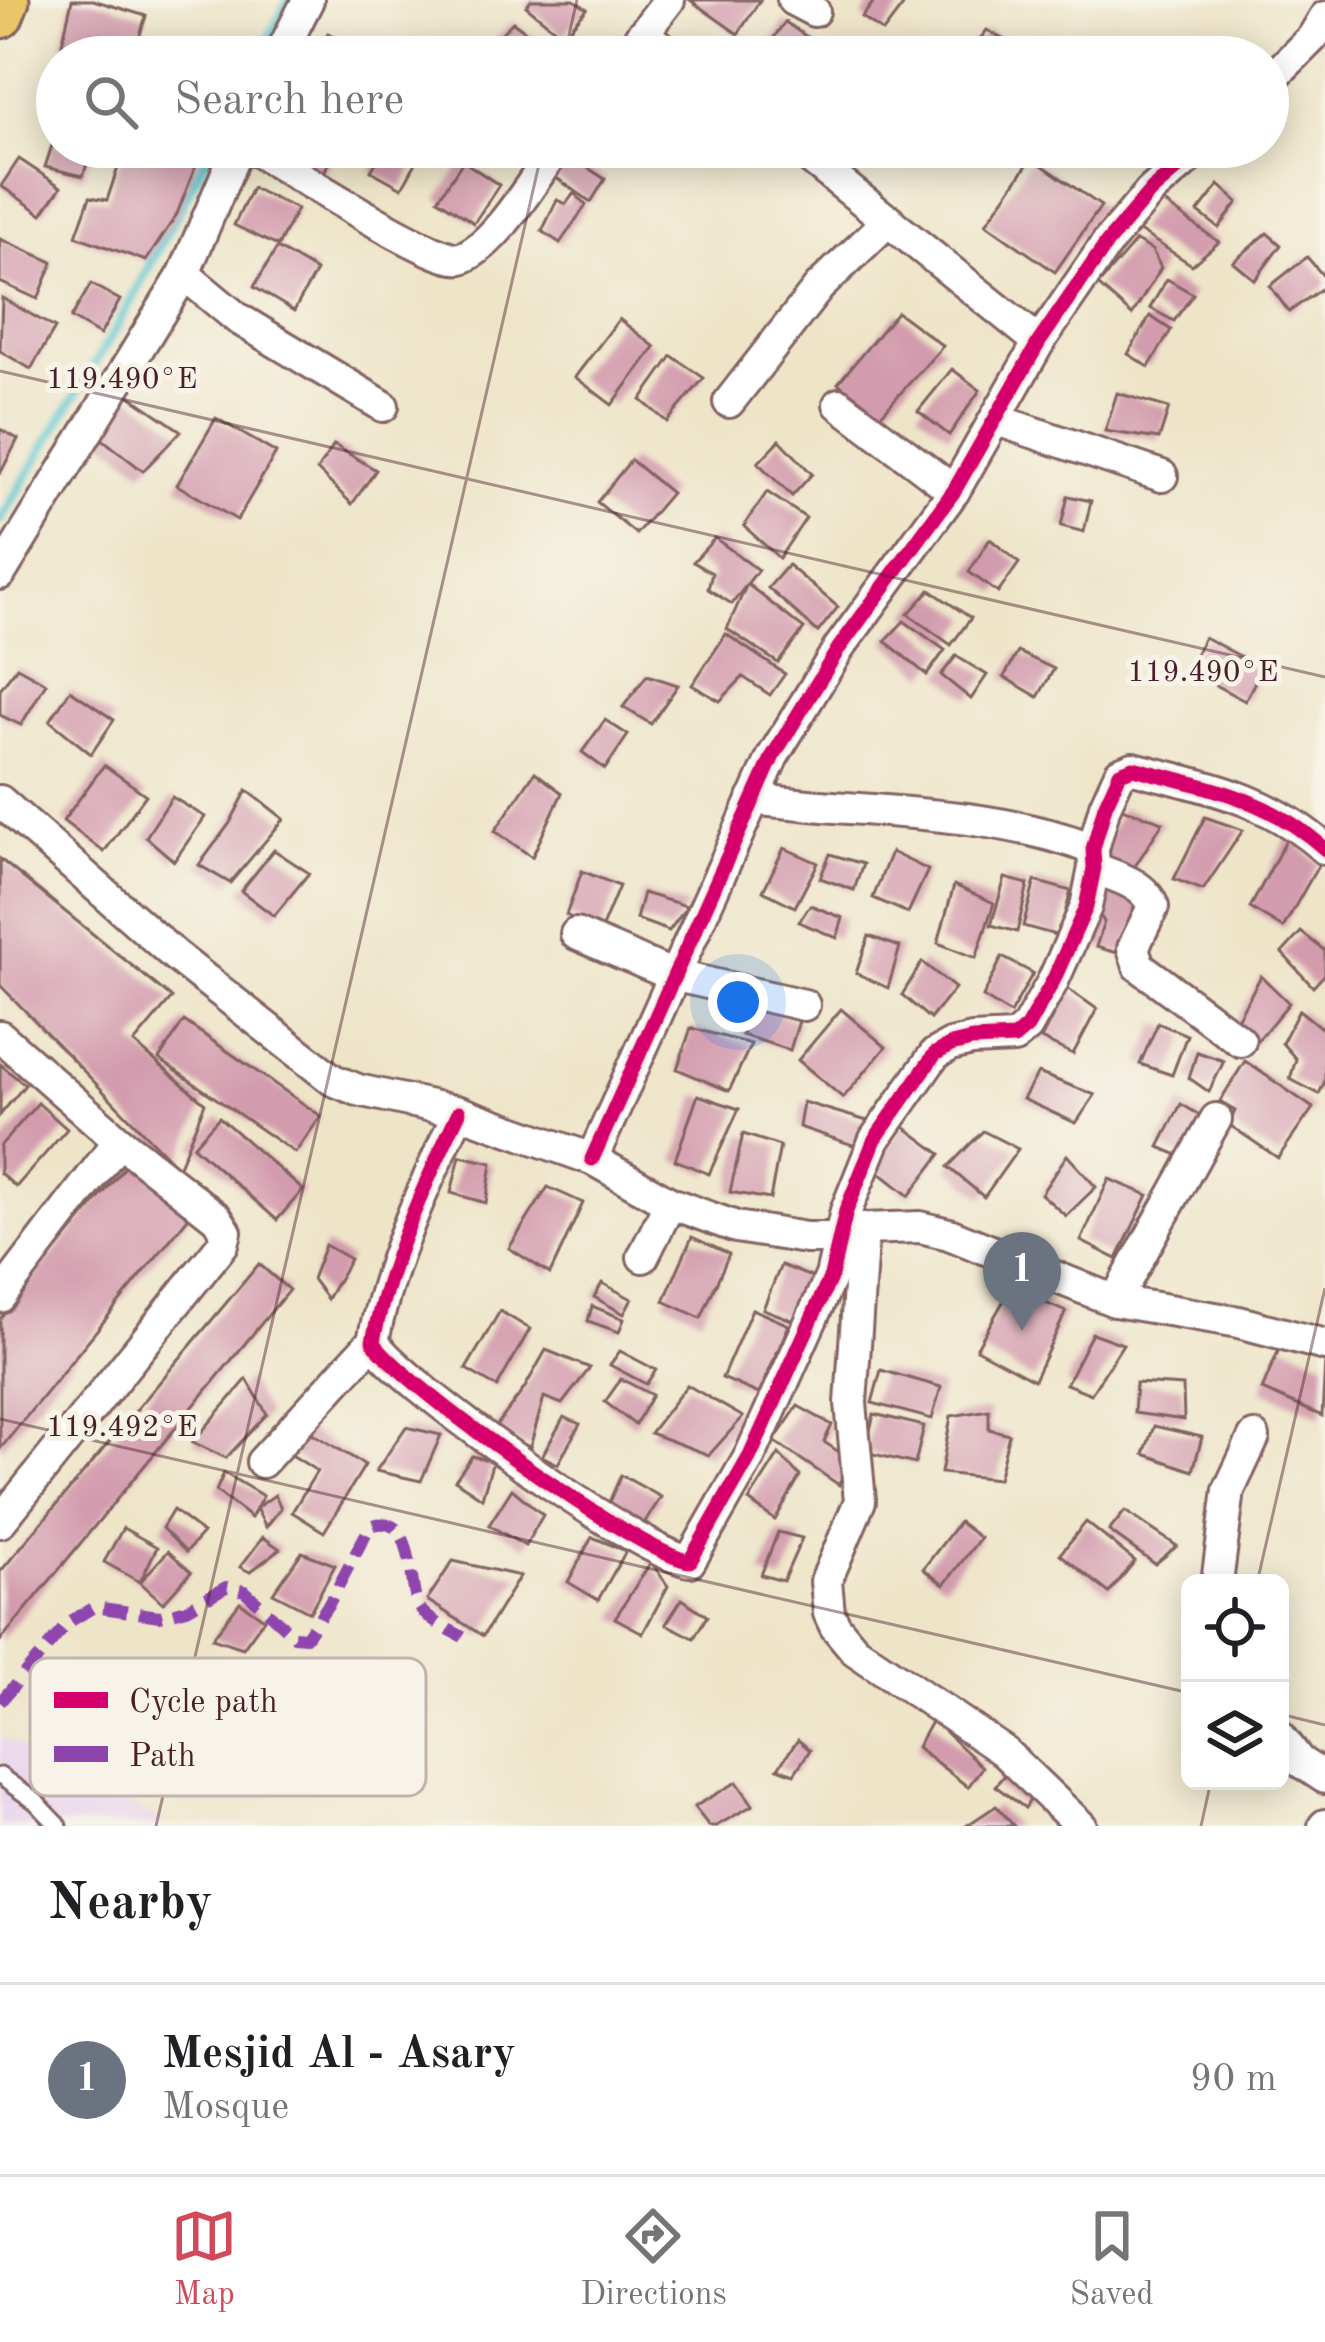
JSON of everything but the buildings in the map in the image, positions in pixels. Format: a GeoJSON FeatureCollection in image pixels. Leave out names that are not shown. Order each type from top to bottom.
{"type":"FeatureCollection","features":[{"type":"Feature","properties":{"kind":"main road"},"geometry":{"type":"LineString","coordinates":[[0,15],[6,0]]}},
{"type":"Feature","properties":{"kind":"street"},"geometry":{"type":"LineString","coordinates":[[290,36],[308,0]]}},
{"type":"Feature","properties":{"kind":"street"},"geometry":{"type":"LineString","coordinates":[[641,36],[669,0]]}},
{"type":"Feature","properties":{"kind":"street"},"geometry":{"type":"LineString","coordinates":[[1289,61],[1325,17]]}},
{"type":"Feature","properties":{"kind":"street"},"geometry":{"type":"LineString","coordinates":[[0,574],[184,274],[229,168]]}},
{"type":"Feature","properties":{"kind":"street"},"geometry":{"type":"LineString","coordinates":[[287,168],[450,260],[466,256],[487,241],[541,168]]}},
{"type":"Feature","properties":{"kind":"street"},"geometry":{"type":"LineString","coordinates":[[823,168],[1039,342]]}},
{"type":"Feature","properties":{"kind":"street"},"geometry":{"type":"LineString","coordinates":[[592,1160],[773,756],[839,648],[954,491],[1039,342],[1107,243],[1151,191],[1178,168]]}},
{"type":"Feature","properties":{"kind":"street"},"geometry":{"type":"LineString","coordinates":[[729,402],[819,287],[889,220]]}},
{"type":"Feature","properties":{"kind":"street"},"geometry":{"type":"LineString","coordinates":[[184,274],[237,318],[383,406]]}},
{"type":"Feature","properties":{"kind":"street"},"geometry":{"type":"LineString","coordinates":[[839,404],[954,491]]}},
{"type":"Feature","properties":{"kind":"street"},"geometry":{"type":"LineString","coordinates":[[997,420],[1162,476]]}},
{"type":"Feature","properties":{"kind":"street"},"geometry":{"type":"LineString","coordinates":[[1081,1826],[1003,1751],[855,1650],[829,1613],[826,1581],[860,1502],[851,1402],[853,1233],[846,1211],[874,1139],[935,1054],[972,1040],[1002,1042],[1027,1027],[1086,907],[1093,859],[1120,773],[1133,768],[1235,794],[1278,812],[1325,849]]}},
{"type":"Feature","properties":{"kind":"street"},"geometry":{"type":"LineString","coordinates":[[753,799],[977,820],[1056,835],[1151,898],[1153,907],[1133,948],[1139,966],[1240,1041]]}},
{"type":"Feature","properties":{"kind":"street"},"geometry":{"type":"LineString","coordinates":[[0,801],[172,954],[333,1080],[459,1112],[592,1160],[670,1203],[736,1227],[806,1238],[920,1227],[950,1234],[1114,1301],[1239,1322],[1325,1345]]}},
{"type":"Feature","properties":{"kind":"street"},"geometry":{"type":"LineString","coordinates":[[576,934],[672,975],[804,1005]]}},
{"type":"Feature","properties":{"kind":"street"},"geometry":{"type":"LineString","coordinates":[[0,1036],[217,1219],[226,1232],[223,1244],[0,1522]]}},
{"type":"Feature","properties":{"kind":"street"},"geometry":{"type":"LineString","coordinates":[[262,1462],[373,1342],[404,1236],[459,1112]]}},
{"type":"Feature","properties":{"kind":"street"},"geometry":{"type":"LineString","coordinates":[[1114,1301],[1216,1119]]}},
{"type":"Feature","properties":{"kind":"street"},"geometry":{"type":"LineString","coordinates":[[0,1297],[119,1141]]}},
{"type":"Feature","properties":{"kind":"street"},"geometry":{"type":"LineString","coordinates":[[644,1257],[670,1203]]}},
{"type":"Feature","properties":{"kind":"street"},"geometry":{"type":"LineString","coordinates":[[373,1342],[414,1384],[477,1432],[599,1515],[673,1558],[690,1562],[750,1456],[853,1233]]}},
{"type":"Feature","properties":{"kind":"street"},"geometry":{"type":"LineString","coordinates":[[1217,1574],[1229,1490],[1254,1437]]}},
{"type":"Feature","properties":{"kind":"street"},"geometry":{"type":"LineString","coordinates":[[1289,1748],[1299,1761],[1325,1778]]}},
{"type":"Feature","properties":{"kind":"lane"},"geometry":{"type":"LineString","coordinates":[[0,1776],[59,1826]]}},
{"type":"Feature","properties":{"kind":"shaded area"},"geometry":{"type":"Polygon","coordinates":[[[0,1736],[30,1752],[30,1796],[113,1796],[162,1822],[161,1826],[0,1826],[0,1736]]]}},
{"type":"Feature","properties":{"kind":"waterway"},"geometry":{"type":"LineString","coordinates":[[270,36],[289,0]]}},
{"type":"Feature","properties":{"kind":"waterway"},"geometry":{"type":"LineString","coordinates":[[0,521],[118,325],[201,168]]}},
{"type":"Feature","properties":{"kind":"marked path"},"geometry":{"type":"LineString","coordinates":[[38,1658],[69,1622],[94,1607],[160,1616],[187,1609],[226,1587],[245,1591],[294,1636],[306,1637],[370,1526],[385,1524],[402,1537],[420,1609],[463,1637]]}},
{"type":"Feature","properties":{"kind":"marked path"},"geometry":{"type":"LineString","coordinates":[[0,1702],[30,1667]]}},
{"type":"Feature","properties":{"kind":"cycle path"},"geometry":{"type":"LineString","coordinates":[[592,1159],[773,756],[839,648],[954,491],[1039,342],[1107,243],[1151,191],[1178,168]]}},
{"type":"Feature","properties":{"kind":"cycle path"},"geometry":{"type":"LineString","coordinates":[[459,1112],[398,1253],[373,1341],[426,1392],[525,1466],[626,1532],[690,1561],[750,1456],[831,1276],[846,1211],[875,1139],[935,1054],[972,1040],[1014,1038],[1027,1027],[1053,981],[1086,907],[1093,849],[1120,773],[1133,768],[1235,796],[1281,817],[1325,849]]}},
{"type":"Feature","properties":{"kind":"place","name":"Mesjid Al - Asary"},"geometry":{"type":"Point","coordinates":[1022,1331]}}]}
